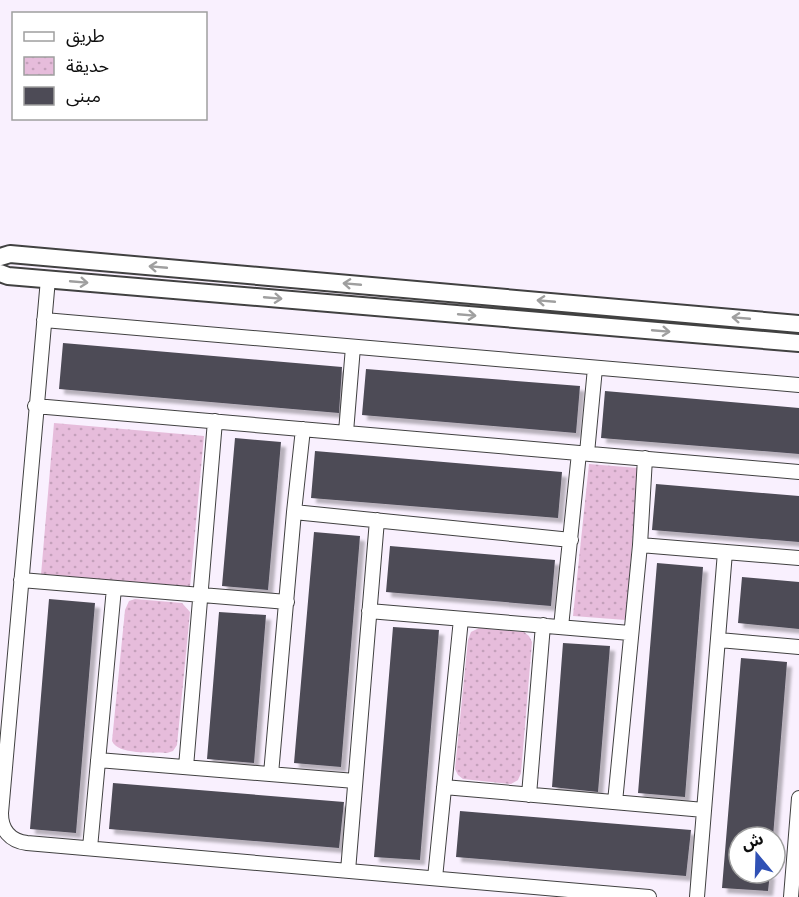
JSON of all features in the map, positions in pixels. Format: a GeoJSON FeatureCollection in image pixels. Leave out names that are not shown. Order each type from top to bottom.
{"type":"FeatureCollection","features":[{"type":"Feature","properties":{"kind":"street"},"geometry":{"type":"LineString","coordinates":[[0,257],[10,254],[799,324]]}},
{"type":"Feature","properties":{"kind":"street"},"geometry":{"type":"LineString","coordinates":[[0,273],[8,276],[799,343]]}},
{"type":"Feature","properties":{"kind":"street"},"geometry":{"type":"LineString","coordinates":[[48,279],[1,820],[7,834],[20,842],[649,897]]}},
{"type":"Feature","properties":{"kind":"street"},"geometry":{"type":"LineString","coordinates":[[44,320],[799,385]]}},
{"type":"Feature","properties":{"kind":"street"},"geometry":{"type":"LineString","coordinates":[[346,432],[353,347]]}},
{"type":"Feature","properties":{"kind":"street"},"geometry":{"type":"LineString","coordinates":[[561,627],[595,368]]}},
{"type":"Feature","properties":{"kind":"street"},"geometry":{"type":"LineString","coordinates":[[36,406],[799,472]]}},
{"type":"Feature","properties":{"kind":"street"},"geometry":{"type":"LineString","coordinates":[[186,767],[215,421]]}},
{"type":"Feature","properties":{"kind":"street"},"geometry":{"type":"LineString","coordinates":[[271,774],[303,429]]}},
{"type":"Feature","properties":{"kind":"street"},"geometry":{"type":"LineString","coordinates":[[615,802],[645,458]]}},
{"type":"Feature","properties":{"kind":"street"},"geometry":{"type":"LineString","coordinates":[[294,512],[571,540]]}},
{"type":"Feature","properties":{"kind":"street"},"geometry":{"type":"LineString","coordinates":[[348,871],[376,520]]}},
{"type":"Feature","properties":{"kind":"street"},"geometry":{"type":"LineString","coordinates":[[639,544],[799,558]]}},
{"type":"Feature","properties":{"kind":"street"},"geometry":{"type":"LineString","coordinates":[[697,897],[725,552]]}},
{"type":"Feature","properties":{"kind":"street"},"geometry":{"type":"LineString","coordinates":[[21,580],[287,602]]}},
{"type":"Feature","properties":{"kind":"street"},"geometry":{"type":"LineString","coordinates":[[90,848],[114,588]]}},
{"type":"Feature","properties":{"kind":"street"},"geometry":{"type":"LineString","coordinates":[[369,611],[630,633]]}},
{"type":"Feature","properties":{"kind":"street"},"geometry":{"type":"LineString","coordinates":[[435,878],[461,619]]}},
{"type":"Feature","properties":{"kind":"street"},"geometry":{"type":"LineString","coordinates":[[529,795],[543,625]]}},
{"type":"Feature","properties":{"kind":"street"},"geometry":{"type":"LineString","coordinates":[[719,640],[799,647]]}},
{"type":"Feature","properties":{"kind":"street"},"geometry":{"type":"LineString","coordinates":[[98,760],[356,781]]}},
{"type":"Feature","properties":{"kind":"street"},"geometry":{"type":"LineString","coordinates":[[444,787],[705,810]]}},
{"type":"Feature","properties":{"kind":"street"},"geometry":{"type":"LineString","coordinates":[[791,897],[799,798]]}},
{"type":"Feature","properties":{"kind":"green space"},"geometry":{"type":"Polygon","coordinates":[[[54,423],[204,436],[190,587],[41,575],[54,423]]]}},
{"type":"Feature","properties":{"kind":"green space"},"geometry":{"type":"Polygon","coordinates":[[[589,464],[638,468],[626,620],[573,616],[589,464]]]}},
{"type":"Feature","properties":{"kind":"green space"},"geometry":{"type":"Polygon","coordinates":[[[135,599],[182,603],[190,612],[177,745],[173,751],[167,753],[128,751],[121,749],[112,741],[125,610],[129,601],[135,599]]]}},
{"type":"Feature","properties":{"kind":"green space"},"geometry":{"type":"Polygon","coordinates":[[[479,628],[524,632],[532,642],[521,773],[518,780],[511,784],[463,779],[455,769],[468,640],[471,632],[479,628]]]}},
{"type":"Feature","properties":{"kind":"building"},"geometry":{"type":"Polygon","coordinates":[[[63,343],[342,367],[339,413],[59,389],[63,343]]]}},
{"type":"Feature","properties":{"kind":"building"},"geometry":{"type":"Polygon","coordinates":[[[366,369],[580,386],[576,433],[362,415],[366,369]]]}},
{"type":"Feature","properties":{"kind":"building"},"geometry":{"type":"Polygon","coordinates":[[[605,391],[799,408],[799,454],[601,438],[605,391]]]}},
{"type":"Feature","properties":{"kind":"building"},"geometry":{"type":"Polygon","coordinates":[[[235,438],[281,442],[268,590],[222,586],[235,438]]]}},
{"type":"Feature","properties":{"kind":"building"},"geometry":{"type":"Polygon","coordinates":[[[315,451],[562,472],[558,518],[311,498],[315,451]]]}},
{"type":"Feature","properties":{"kind":"building"},"geometry":{"type":"Polygon","coordinates":[[[656,484],[799,496],[799,542],[652,530],[656,484]]]}},
{"type":"Feature","properties":{"kind":"building"},"geometry":{"type":"Polygon","coordinates":[[[314,532],[360,536],[341,767],[294,763],[314,532]]]}},
{"type":"Feature","properties":{"kind":"building"},"geometry":{"type":"Polygon","coordinates":[[[390,546],[555,560],[551,606],[386,592],[390,546]]]}},
{"type":"Feature","properties":{"kind":"building"},"geometry":{"type":"Polygon","coordinates":[[[657,563],[703,567],[685,797],[638,793],[657,563]]]}},
{"type":"Feature","properties":{"kind":"building"},"geometry":{"type":"Polygon","coordinates":[[[742,577],[799,582],[799,629],[738,623],[742,577]]]}},
{"type":"Feature","properties":{"kind":"building"},"geometry":{"type":"Polygon","coordinates":[[[49,599],[95,603],[76,833],[30,829],[49,599]]]}},
{"type":"Feature","properties":{"kind":"building"},"geometry":{"type":"Polygon","coordinates":[[[219,612],[266,615],[254,763],[207,759],[219,612]]]}},
{"type":"Feature","properties":{"kind":"building"},"geometry":{"type":"Polygon","coordinates":[[[393,627],[439,630],[420,860],[374,857],[393,627]]]}},
{"type":"Feature","properties":{"kind":"building"},"geometry":{"type":"Polygon","coordinates":[[[563,643],[610,646],[598,792],[552,787],[563,643]]]}},
{"type":"Feature","properties":{"kind":"building"},"geometry":{"type":"Polygon","coordinates":[[[741,658],[787,662],[774,825],[727,825],[741,658]]]}},
{"type":"Feature","properties":{"kind":"building"},"geometry":{"type":"Polygon","coordinates":[[[113,783],[344,802],[339,848],[109,829],[113,783]]]}},
{"type":"Feature","properties":{"kind":"building"},"geometry":{"type":"Polygon","coordinates":[[[460,811],[691,830],[686,876],[456,857],[460,811]]]}},
{"type":"Feature","properties":{"kind":"building"},"geometry":{"type":"Polygon","coordinates":[[[727,827],[727,885],[769,885],[768,891],[722,888],[727,827]]]}}]}
